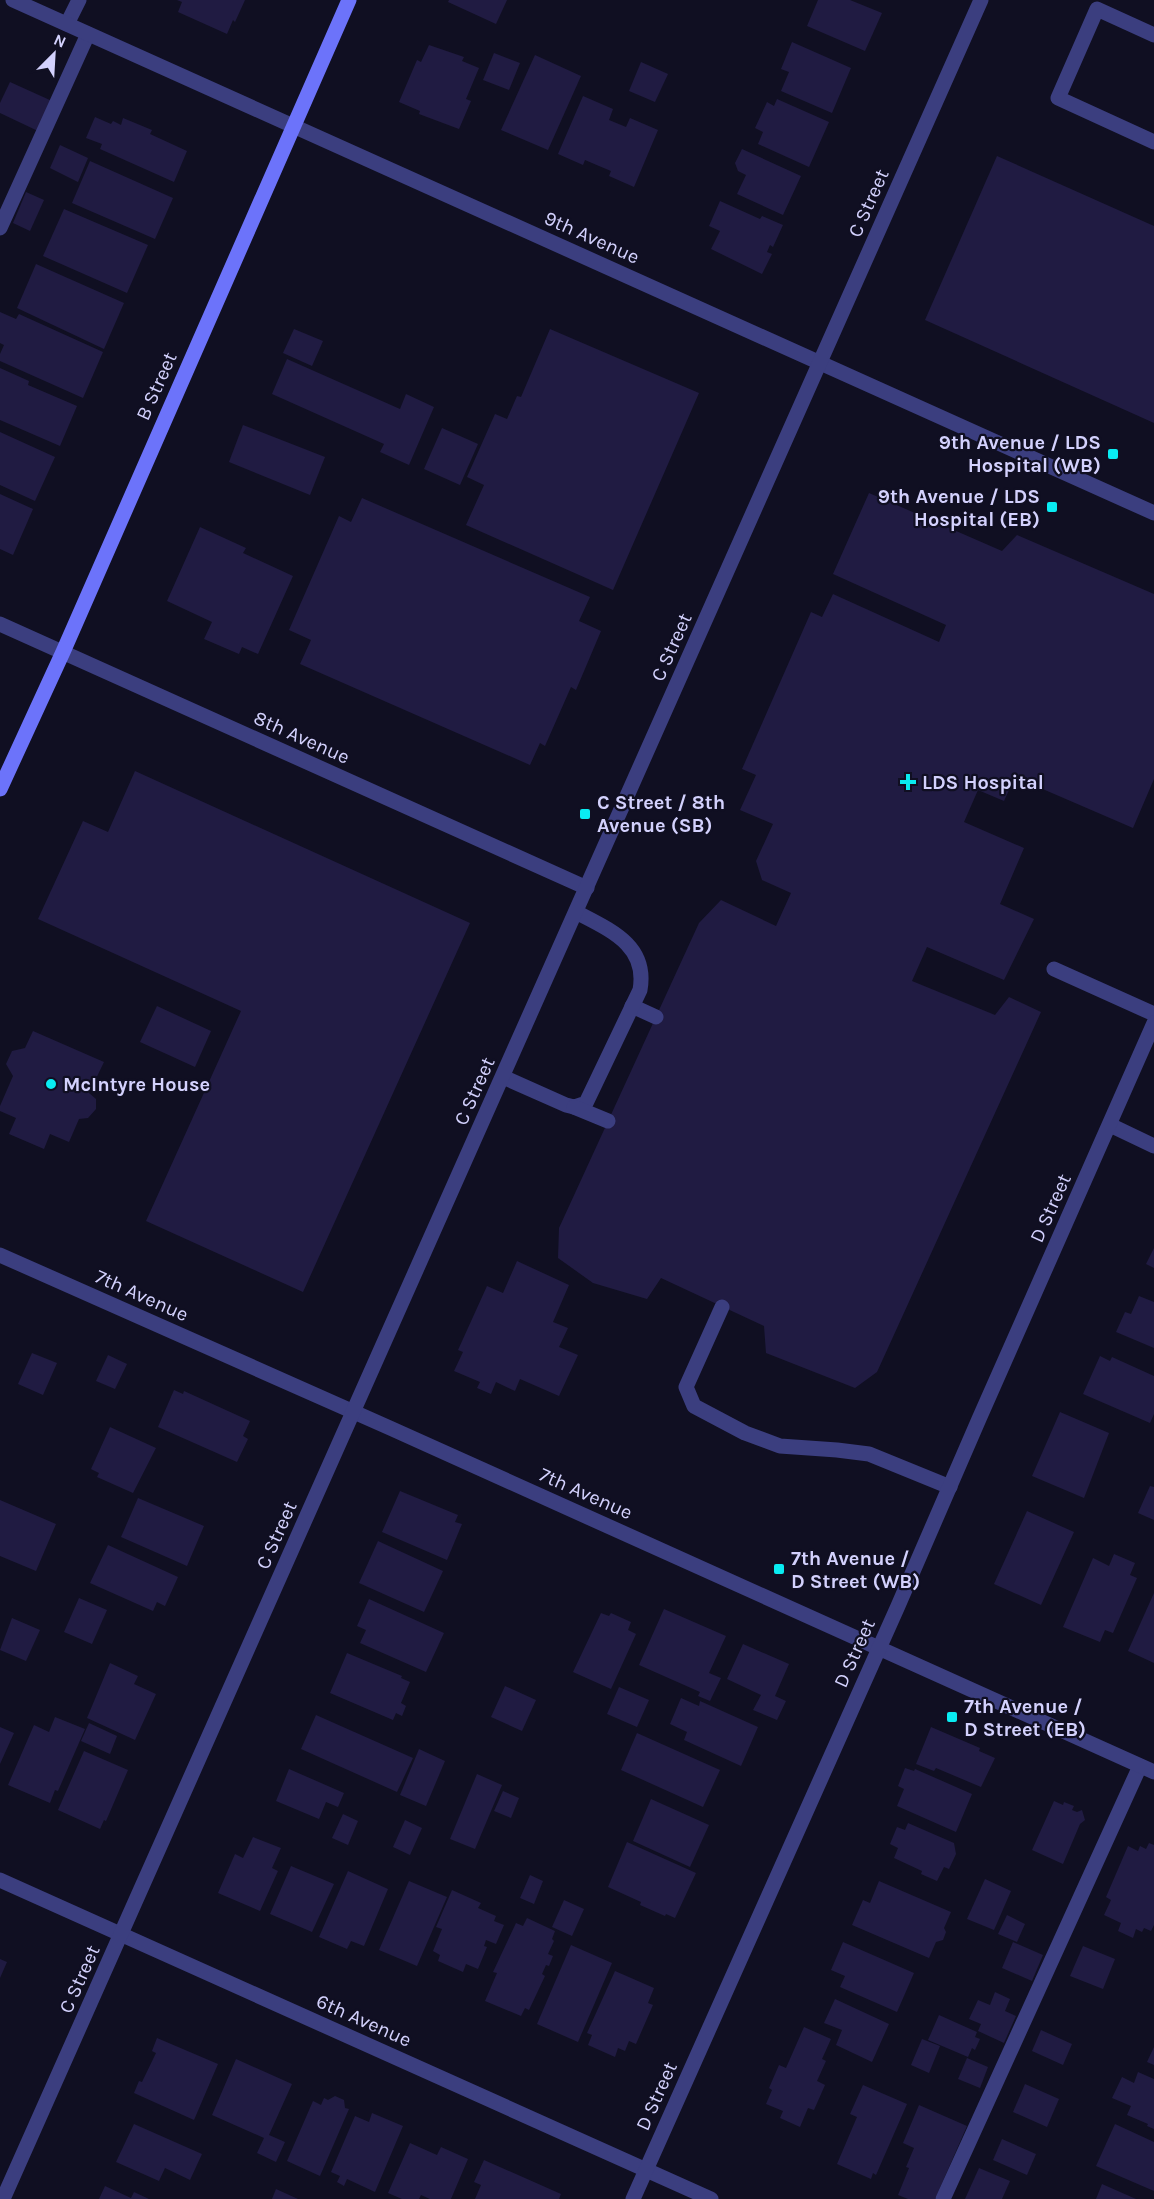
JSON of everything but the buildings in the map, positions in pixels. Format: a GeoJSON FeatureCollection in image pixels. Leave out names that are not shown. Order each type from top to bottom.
{"type":"FeatureCollection","features":[{"type":"Feature","properties":{"kind":"street","name":"9th Avenue"},"geometry":{"type":"LineString","coordinates":[[13,0],[1154,513]]}},
{"type":"Feature","properties":{"kind":"street"},"geometry":{"type":"LineString","coordinates":[[68,24],[79,0]]}},
{"type":"Feature","properties":{"kind":"street","name":"B Street"},"geometry":{"type":"LineString","coordinates":[[0,789],[63,652],[349,0]]}},
{"type":"Feature","properties":{"kind":"street","name":"C Street"},"geometry":{"type":"LineString","coordinates":[[3,2199],[981,0]]}},
{"type":"Feature","properties":{"kind":"street"},"geometry":{"type":"LineString","coordinates":[[1154,35],[1099,4],[1058,98],[1154,142]]}},
{"type":"Feature","properties":{"kind":"street"},"geometry":{"type":"LineString","coordinates":[[0,228],[88,34]]}},
{"type":"Feature","properties":{"kind":"street","name":"8th Avenue"},"geometry":{"type":"LineString","coordinates":[[0,624],[587,888]]}},
{"type":"Feature","properties":{"kind":"street"},"geometry":{"type":"LineString","coordinates":[[574,1107],[586,1103],[591,1096],[640,990],[642,975],[638,958],[626,942],[613,932],[576,912]]}},
{"type":"Feature","properties":{"kind":"street"},"geometry":{"type":"LineString","coordinates":[[1054,969],[1154,1014]]}},
{"type":"Feature","properties":{"kind":"street"},"geometry":{"type":"LineString","coordinates":[[632,1006],[656,1017]]}},
{"type":"Feature","properties":{"kind":"street","name":"D Street"},"geometry":{"type":"LineString","coordinates":[[633,2199],[1154,1023]]}},
{"type":"Feature","properties":{"kind":"street"},"geometry":{"type":"LineString","coordinates":[[503,1077],[608,1121]]}},
{"type":"Feature","properties":{"kind":"street"},"geometry":{"type":"LineString","coordinates":[[1110,1125],[1154,1146]]}},
{"type":"Feature","properties":{"kind":"street","name":"7th Avenue"},"geometry":{"type":"LineString","coordinates":[[0,1255],[1154,1772]]}},
{"type":"Feature","properties":{"kind":"street"},"geometry":{"type":"LineString","coordinates":[[722,1307],[686,1387],[694,1406],[745,1433],[780,1446],[869,1454],[950,1487]]}},
{"type":"Feature","properties":{"kind":"street"},"geometry":{"type":"LineString","coordinates":[[943,2199],[1140,1766]]}},
{"type":"Feature","properties":{"kind":"street","name":"6th Avenue"},"geometry":{"type":"LineString","coordinates":[[0,1880],[711,2199]]}},
{"type":"Feature","properties":{"kind":"place","name":"9th Avenue / LDS Hospital (WB)"},"geometry":{"type":"Point","coordinates":[1113,454]}},
{"type":"Feature","properties":{"kind":"place","name":"9th Avenue / LDS Hospital (EB)"},"geometry":{"type":"Point","coordinates":[1052,507]}},
{"type":"Feature","properties":{"kind":"place","name":"LDS Hospital"},"geometry":{"type":"Point","coordinates":[908,782]}},
{"type":"Feature","properties":{"kind":"place","name":"C Street / 8th Avenue (SB)"},"geometry":{"type":"Point","coordinates":[585,814]}},
{"type":"Feature","properties":{"kind":"place","name":"McIntyre House"},"geometry":{"type":"Point","coordinates":[51,1084]}},
{"type":"Feature","properties":{"kind":"place","name":"7th Avenue / D Street (WB)"},"geometry":{"type":"Point","coordinates":[779,1569]}},
{"type":"Feature","properties":{"kind":"place","name":"7th Avenue / D Street (EB)"},"geometry":{"type":"Point","coordinates":[952,1717]}}]}
